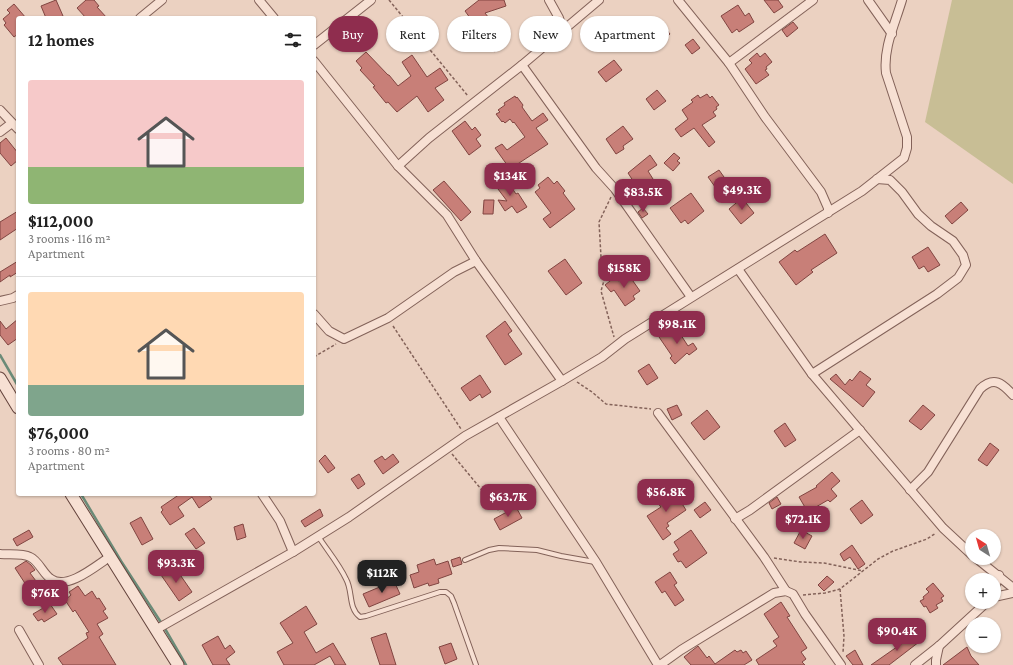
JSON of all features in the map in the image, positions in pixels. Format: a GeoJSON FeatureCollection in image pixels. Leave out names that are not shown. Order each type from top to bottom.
{"type":"FeatureCollection","features":[{"type":"Feature","properties":{"kind":"main road"},"geometry":{"type":"LineString","coordinates":[[0,378],[16,405]]}},
{"type":"Feature","properties":{"kind":"main road"},"geometry":{"type":"LineString","coordinates":[[73,496],[178,665]]}},
{"type":"Feature","properties":{"kind":"street"},"geometry":{"type":"LineString","coordinates":[[142,16],[162,0]]}},
{"type":"Feature","properties":{"kind":"street"},"geometry":{"type":"LineString","coordinates":[[259,0],[272,16]]}},
{"type":"Feature","properties":{"kind":"street"},"geometry":{"type":"LineString","coordinates":[[316,43],[371,0]]}},
{"type":"Feature","properties":{"kind":"street"},"geometry":{"type":"LineString","coordinates":[[549,0],[558,16]]}},
{"type":"Feature","properties":{"kind":"street"},"geometry":{"type":"LineString","coordinates":[[572,22],[599,0]]}},
{"type":"Feature","properties":{"kind":"street"},"geometry":{"type":"LineString","coordinates":[[678,0],[729,63],[765,117],[821,192],[828,208],[828,213]]}},
{"type":"Feature","properties":{"kind":"street"},"geometry":{"type":"LineString","coordinates":[[729,63],[813,0]]}},
{"type":"Feature","properties":{"kind":"street"},"geometry":{"type":"LineString","coordinates":[[868,0],[892,34]]}},
{"type":"Feature","properties":{"kind":"street"},"geometry":{"type":"LineString","coordinates":[[157,629],[293,552],[349,517],[465,436],[602,357],[612,348],[691,297],[862,191],[904,158],[907,148],[907,138],[886,73],[885,63],[887,48],[902,0]]}},
{"type":"Feature","properties":{"kind":"street"},"geometry":{"type":"LineString","coordinates":[[398,166],[429,138],[537,52]]}},
{"type":"Feature","properties":{"kind":"street"},"geometry":{"type":"LineString","coordinates":[[316,64],[398,166],[447,215],[476,261],[566,379]]}},
{"type":"Feature","properties":{"kind":"street"},"geometry":{"type":"LineString","coordinates":[[522,65],[596,168],[615,189],[691,297]]}},
{"type":"Feature","properties":{"kind":"street"},"geometry":{"type":"LineString","coordinates":[[0,110],[15,126],[0,132]]}},
{"type":"Feature","properties":{"kind":"street"},"geometry":{"type":"LineString","coordinates":[[812,374],[937,294],[958,278],[966,265],[963,255],[953,241],[931,226],[918,214],[902,192],[890,180],[877,179]]}},
{"type":"Feature","properties":{"kind":"street"},"geometry":{"type":"LineString","coordinates":[[316,316],[329,331],[344,339],[388,318],[454,272],[476,261]]}},
{"type":"Feature","properties":{"kind":"street"},"geometry":{"type":"LineString","coordinates":[[738,269],[812,374],[943,528],[965,548]]}},
{"type":"Feature","properties":{"kind":"street"},"geometry":{"type":"LineString","coordinates":[[0,301],[16,296]]}},
{"type":"Feature","properties":{"kind":"street"},"geometry":{"type":"LineString","coordinates":[[910,490],[928,472],[980,389],[985,384],[990,382],[1002,384],[1013,395]]}},
{"type":"Feature","properties":{"kind":"street"},"geometry":{"type":"LineString","coordinates":[[658,413],[842,665]]}},
{"type":"Feature","properties":{"kind":"street"},"geometry":{"type":"LineString","coordinates":[[499,417],[596,562],[659,665],[774,593],[789,592]]}},
{"type":"Feature","properties":{"kind":"street"},"geometry":{"type":"LineString","coordinates":[[735,518],[750,510],[860,430]]}},
{"type":"Feature","properties":{"kind":"street"},"geometry":{"type":"LineString","coordinates":[[263,496],[280,521],[293,552]]}},
{"type":"Feature","properties":{"kind":"street"},"geometry":{"type":"LineString","coordinates":[[0,554],[24,555],[35,559],[52,580],[64,583],[75,579],[111,556]]}},
{"type":"Feature","properties":{"kind":"street"},"geometry":{"type":"LineString","coordinates":[[985,565],[996,573]]}},
{"type":"Feature","properties":{"kind":"street"},"geometry":{"type":"LineString","coordinates":[[1001,577],[1013,588]]}},
{"type":"Feature","properties":{"kind":"street"},"geometry":{"type":"LineString","coordinates":[[1001,596],[1013,593]]}},
{"type":"Feature","properties":{"kind":"street"},"geometry":{"type":"LineString","coordinates":[[915,665],[940,646],[980,609]]}},
{"type":"Feature","properties":{"kind":"street"},"geometry":{"type":"LineString","coordinates":[[19,630],[39,665]]}},
{"type":"Feature","properties":{"kind":"street"},"geometry":{"type":"LineString","coordinates":[[936,665],[940,646]]}},
{"type":"Feature","properties":{"kind":"lane"},"geometry":{"type":"LineString","coordinates":[[318,536],[347,579],[353,607],[356,614],[360,617],[440,592],[446,592],[451,596],[476,665]]}},
{"type":"Feature","properties":{"kind":"lane"},"geometry":{"type":"LineString","coordinates":[[465,560],[489,550],[499,548],[537,550],[596,562]]}},
{"type":"Feature","properties":{"kind":"path"},"geometry":{"type":"LineString","coordinates":[[389,0],[473,103]]}},
{"type":"Feature","properties":{"kind":"path"},"geometry":{"type":"LineString","coordinates":[[612,348],[614,338],[601,291],[607,270],[601,257],[599,222],[615,189]]}},
{"type":"Feature","properties":{"kind":"path"},"geometry":{"type":"LineString","coordinates":[[388,318],[465,436]]}},
{"type":"Feature","properties":{"kind":"path"},"geometry":{"type":"LineString","coordinates":[[316,356],[344,339]]}},
{"type":"Feature","properties":{"kind":"path"},"geometry":{"type":"LineString","coordinates":[[566,379],[592,392],[606,404],[651,409],[658,413]]}},
{"type":"Feature","properties":{"kind":"path"},"geometry":{"type":"LineString","coordinates":[[447,448],[500,512]]}},
{"type":"Feature","properties":{"kind":"path"},"geometry":{"type":"LineString","coordinates":[[789,592],[825,593],[840,589],[878,559],[893,551],[926,540],[943,528]]}},
{"type":"Feature","properties":{"kind":"path"},"geometry":{"type":"LineString","coordinates":[[764,557],[801,562],[824,562],[863,571]]}},
{"type":"Feature","properties":{"kind":"path"},"geometry":{"type":"LineString","coordinates":[[840,589],[844,636],[842,665]]}},
{"type":"Feature","properties":{"kind":"shaded area"},"geometry":{"type":"Polygon","coordinates":[[[952,0],[1013,0],[1013,184],[925,122],[952,0]]]}},
{"type":"Feature","properties":{"kind":"building"},"geometry":{"type":"Polygon","coordinates":[[[56,0],[63,16],[45,16],[41,6],[56,0]]]}},
{"type":"Feature","properties":{"kind":"building"},"geometry":{"type":"Polygon","coordinates":[[[86,0],[94,0],[99,6],[97,7],[105,16],[84,16],[77,8],[86,0]]]}},
{"type":"Feature","properties":{"kind":"building"},"geometry":{"type":"Polygon","coordinates":[[[479,0],[504,0],[506,6],[485,13],[487,16],[469,16],[465,11],[479,0]]]}},
{"type":"Feature","properties":{"kind":"building"},"geometry":{"type":"Polygon","coordinates":[[[764,0],[778,0],[783,7],[774,13],[764,0]]]}},
{"type":"Feature","properties":{"kind":"building"},"geometry":{"type":"Polygon","coordinates":[[[14,4],[24,16],[16,16],[16,36],[14,37],[4,25],[6,23],[3,19],[10,13],[7,10],[14,4]]]}},
{"type":"Feature","properties":{"kind":"building"},"geometry":{"type":"Polygon","coordinates":[[[738,5],[745,16],[749,13],[754,22],[739,32],[737,29],[732,33],[721,16],[738,5]]]}},
{"type":"Feature","properties":{"kind":"building"},"geometry":{"type":"Polygon","coordinates":[[[793,22],[798,28],[787,37],[782,30],[793,22]]]}},
{"type":"Feature","properties":{"kind":"building"},"geometry":{"type":"Polygon","coordinates":[[[693,39],[700,48],[692,54],[685,45],[693,39]]]}},
{"type":"Feature","properties":{"kind":"building"},"geometry":{"type":"Polygon","coordinates":[[[366,52],[398,86],[411,76],[402,62],[412,55],[427,77],[440,68],[448,80],[435,88],[444,100],[428,112],[417,96],[397,112],[388,102],[386,103],[373,87],[375,86],[360,70],[362,68],[356,61],[366,52]]]}},
{"type":"Feature","properties":{"kind":"building"},"geometry":{"type":"Polygon","coordinates":[[[757,53],[760,57],[765,53],[772,62],[766,67],[767,69],[765,70],[769,75],[756,84],[745,69],[752,63],[749,60],[757,53]]]}},
{"type":"Feature","properties":{"kind":"building"},"geometry":{"type":"Polygon","coordinates":[[[614,60],[622,70],[606,82],[598,72],[614,60]]]}},
{"type":"Feature","properties":{"kind":"building"},"geometry":{"type":"Polygon","coordinates":[[[657,90],[666,101],[654,110],[646,99],[657,90]]]}},
{"type":"Feature","properties":{"kind":"building"},"geometry":{"type":"Polygon","coordinates":[[[707,94],[710,98],[712,96],[719,105],[713,112],[716,116],[702,125],[715,142],[709,147],[694,128],[681,137],[675,129],[688,119],[682,110],[693,102],[691,100],[698,95],[700,98],[707,94]]]}},
{"type":"Feature","properties":{"kind":"building"},"geometry":{"type":"Polygon","coordinates":[[[515,96],[523,105],[522,107],[532,121],[543,113],[548,120],[536,128],[548,144],[510,169],[495,148],[502,144],[507,150],[525,137],[514,122],[513,123],[510,119],[505,123],[503,121],[502,122],[496,114],[500,112],[498,110],[505,105],[504,103],[515,96]]]}},
{"type":"Feature","properties":{"kind":"building"},"geometry":{"type":"Polygon","coordinates":[[[465,121],[472,130],[475,127],[481,135],[476,139],[481,146],[469,155],[452,131],[465,121]]]}},
{"type":"Feature","properties":{"kind":"building"},"geometry":{"type":"Polygon","coordinates":[[[623,126],[633,139],[623,146],[624,149],[616,154],[606,139],[623,126]]]}},
{"type":"Feature","properties":{"kind":"building"},"geometry":{"type":"Polygon","coordinates":[[[6,138],[16,150],[16,162],[11,166],[0,153],[0,143],[6,138]]]}},
{"type":"Feature","properties":{"kind":"building"},"geometry":{"type":"Polygon","coordinates":[[[674,153],[680,158],[677,161],[680,163],[673,171],[664,163],[674,153]]]}},
{"type":"Feature","properties":{"kind":"building"},"geometry":{"type":"Polygon","coordinates":[[[650,155],[657,165],[648,171],[658,187],[644,203],[637,192],[639,190],[628,173],[650,155]]]}},
{"type":"Feature","properties":{"kind":"building"},"geometry":{"type":"Polygon","coordinates":[[[719,170],[729,184],[718,191],[708,177],[719,170]]]}},
{"type":"Feature","properties":{"kind":"building"},"geometry":{"type":"Polygon","coordinates":[[[548,177],[554,184],[557,181],[565,191],[563,193],[575,209],[550,228],[543,219],[551,213],[535,192],[540,188],[538,185],[548,177]]]}},
{"type":"Feature","properties":{"kind":"building"},"geometry":{"type":"Polygon","coordinates":[[[505,178],[516,194],[518,193],[527,207],[517,213],[512,206],[505,211],[498,200],[507,201],[495,185],[505,178]]]}},
{"type":"Feature","properties":{"kind":"building"},"geometry":{"type":"Polygon","coordinates":[[[444,181],[471,212],[461,221],[433,190],[444,181]]]}},
{"type":"Feature","properties":{"kind":"building"},"geometry":{"type":"Polygon","coordinates":[[[691,193],[704,211],[688,224],[685,220],[681,223],[670,208],[691,193]]]}},
{"type":"Feature","properties":{"kind":"building"},"geometry":{"type":"Polygon","coordinates":[[[742,198],[754,213],[741,224],[729,209],[742,198]]]}},
{"type":"Feature","properties":{"kind":"building"},"geometry":{"type":"Polygon","coordinates":[[[484,200],[494,200],[493,214],[483,214],[484,200]]]}},
{"type":"Feature","properties":{"kind":"building"},"geometry":{"type":"Polygon","coordinates":[[[961,202],[968,210],[952,224],[945,216],[961,202]]]}},
{"type":"Feature","properties":{"kind":"building"},"geometry":{"type":"Polygon","coordinates":[[[643,208],[648,214],[642,218],[638,212],[643,208]]]}},
{"type":"Feature","properties":{"kind":"building"},"geometry":{"type":"Polygon","coordinates":[[[16,212],[16,229],[0,240],[0,222],[16,212]]]}},
{"type":"Feature","properties":{"kind":"building"},"geometry":{"type":"Polygon","coordinates":[[[825,234],[837,253],[811,270],[813,272],[796,285],[779,262],[795,250],[797,252],[825,234]]]}},
{"type":"Feature","properties":{"kind":"building"},"geometry":{"type":"Polygon","coordinates":[[[928,247],[940,265],[928,272],[924,266],[919,269],[912,257],[928,247]]]}},
{"type":"Feature","properties":{"kind":"building"},"geometry":{"type":"Polygon","coordinates":[[[565,259],[582,283],[566,295],[548,271],[565,259]]]}},
{"type":"Feature","properties":{"kind":"building"},"geometry":{"type":"Polygon","coordinates":[[[16,262],[16,273],[10,277],[10,275],[0,282],[0,272],[16,262]]]}},
{"type":"Feature","properties":{"kind":"building"},"geometry":{"type":"Polygon","coordinates":[[[628,274],[640,291],[633,296],[635,299],[625,306],[614,290],[611,292],[605,285],[615,277],[618,281],[628,274]]]}},
{"type":"Feature","properties":{"kind":"building"},"geometry":{"type":"Polygon","coordinates":[[[0,321],[6,329],[16,321],[16,339],[8,345],[0,335],[0,321]]]}},
{"type":"Feature","properties":{"kind":"building"},"geometry":{"type":"Polygon","coordinates":[[[505,321],[512,331],[508,334],[522,354],[505,365],[486,336],[505,321]]]}},
{"type":"Feature","properties":{"kind":"building"},"geometry":{"type":"Polygon","coordinates":[[[675,326],[688,346],[693,343],[697,349],[689,355],[687,353],[675,364],[670,358],[672,356],[659,337],[675,326]]]}},
{"type":"Feature","properties":{"kind":"building"},"geometry":{"type":"Polygon","coordinates":[[[649,364],[658,378],[647,385],[638,371],[649,364]]]}},
{"type":"Feature","properties":{"kind":"building"},"geometry":{"type":"Polygon","coordinates":[[[860,371],[871,379],[866,385],[875,392],[863,407],[830,379],[836,374],[845,385],[850,379],[852,381],[860,371]]]}},
{"type":"Feature","properties":{"kind":"building"},"geometry":{"type":"Polygon","coordinates":[[[480,375],[491,392],[482,398],[480,394],[470,401],[461,388],[480,375]]]}},
{"type":"Feature","properties":{"kind":"building"},"geometry":{"type":"Polygon","coordinates":[[[677,405],[682,415],[672,420],[667,409],[677,405]]]}},
{"type":"Feature","properties":{"kind":"building"},"geometry":{"type":"Polygon","coordinates":[[[923,405],[935,415],[921,430],[909,421],[923,405]]]}},
{"type":"Feature","properties":{"kind":"building"},"geometry":{"type":"Polygon","coordinates":[[[707,410],[720,427],[704,440],[691,423],[707,410]]]}},
{"type":"Feature","properties":{"kind":"building"},"geometry":{"type":"Polygon","coordinates":[[[785,423],[796,440],[785,447],[774,431],[785,423]]]}},
{"type":"Feature","properties":{"kind":"building"},"geometry":{"type":"Polygon","coordinates":[[[990,443],[999,450],[987,466],[978,460],[990,443]]]}},
{"type":"Feature","properties":{"kind":"building"},"geometry":{"type":"Polygon","coordinates":[[[393,454],[399,462],[383,474],[374,461],[382,456],[385,460],[393,454]]]}},
{"type":"Feature","properties":{"kind":"building"},"geometry":{"type":"Polygon","coordinates":[[[325,455],[335,468],[328,473],[319,461],[325,455]]]}},
{"type":"Feature","properties":{"kind":"building"},"geometry":{"type":"Polygon","coordinates":[[[832,472],[840,481],[831,489],[837,496],[830,502],[828,500],[809,511],[807,508],[806,509],[799,497],[817,487],[816,486],[832,472]]]}},
{"type":"Feature","properties":{"kind":"building"},"geometry":{"type":"Polygon","coordinates":[[[359,474],[365,484],[358,489],[351,479],[359,474]]]}},
{"type":"Feature","properties":{"kind":"building"},"geometry":{"type":"Polygon","coordinates":[[[670,491],[674,495],[676,494],[686,510],[667,523],[669,526],[666,528],[671,534],[663,540],[647,516],[661,507],[656,501],[670,491]]]}},
{"type":"Feature","properties":{"kind":"building"},"geometry":{"type":"Polygon","coordinates":[[[177,496],[210,496],[212,499],[199,508],[192,497],[178,507],[184,516],[170,525],[161,512],[163,510],[161,507],[177,496]]]}},
{"type":"Feature","properties":{"kind":"building"},"geometry":{"type":"Polygon","coordinates":[[[777,497],[781,504],[772,509],[769,503],[777,497]]]}},
{"type":"Feature","properties":{"kind":"building"},"geometry":{"type":"Polygon","coordinates":[[[862,500],[873,515],[861,524],[850,509],[862,500]]]}},
{"type":"Feature","properties":{"kind":"building"},"geometry":{"type":"Polygon","coordinates":[[[705,502],[711,510],[700,518],[694,510],[705,502]]]}},
{"type":"Feature","properties":{"kind":"building"},"geometry":{"type":"Polygon","coordinates":[[[516,507],[522,518],[500,530],[494,519],[516,507]]]}},
{"type":"Feature","properties":{"kind":"building"},"geometry":{"type":"Polygon","coordinates":[[[320,509],[323,516],[305,527],[301,521],[320,509]]]}},
{"type":"Feature","properties":{"kind":"building"},"geometry":{"type":"Polygon","coordinates":[[[141,517],[153,539],[142,545],[130,523],[141,517]]]}},
{"type":"Feature","properties":{"kind":"building"},"geometry":{"type":"Polygon","coordinates":[[[243,524],[246,537],[237,540],[234,527],[243,524]]]}},
{"type":"Feature","properties":{"kind":"building"},"geometry":{"type":"Polygon","coordinates":[[[194,528],[205,543],[196,549],[185,534],[194,528]]]}},
{"type":"Feature","properties":{"kind":"building"},"geometry":{"type":"Polygon","coordinates":[[[29,530],[33,537],[17,546],[13,539],[29,530]]]}},
{"type":"Feature","properties":{"kind":"building"},"geometry":{"type":"Polygon","coordinates":[[[691,530],[707,553],[686,568],[681,561],[678,562],[673,554],[679,550],[674,542],[691,530]]]}},
{"type":"Feature","properties":{"kind":"building"},"geometry":{"type":"Polygon","coordinates":[[[801,530],[812,536],[805,549],[794,543],[801,530]]]}},
{"type":"Feature","properties":{"kind":"building"},"geometry":{"type":"Polygon","coordinates":[[[852,545],[865,564],[858,569],[850,557],[844,561],[840,554],[852,545]]]}},
{"type":"Feature","properties":{"kind":"building"},"geometry":{"type":"Polygon","coordinates":[[[460,557],[462,564],[453,567],[451,560],[460,557]]]}},
{"type":"Feature","properties":{"kind":"building"},"geometry":{"type":"Polygon","coordinates":[[[434,559],[436,565],[448,561],[452,574],[438,579],[439,583],[429,586],[428,583],[414,588],[410,575],[419,572],[417,565],[434,559]]]}},
{"type":"Feature","properties":{"kind":"building"},"geometry":{"type":"Polygon","coordinates":[[[26,561],[35,570],[30,573],[39,585],[30,591],[15,568],[26,561]]]}},
{"type":"Feature","properties":{"kind":"building"},"geometry":{"type":"Polygon","coordinates":[[[174,566],[192,592],[179,601],[161,575],[174,566]]]}},
{"type":"Feature","properties":{"kind":"building"},"geometry":{"type":"Polygon","coordinates":[[[670,572],[677,583],[674,585],[684,600],[675,606],[665,591],[662,593],[655,582],[670,572]]]}},
{"type":"Feature","properties":{"kind":"building"},"geometry":{"type":"Polygon","coordinates":[[[827,576],[834,582],[824,591],[818,585],[827,576]]]}},
{"type":"Feature","properties":{"kind":"building"},"geometry":{"type":"Polygon","coordinates":[[[394,581],[400,594],[369,607],[363,594],[394,581]]]}},
{"type":"Feature","properties":{"kind":"building"},"geometry":{"type":"Polygon","coordinates":[[[933,583],[944,596],[941,598],[943,601],[936,605],[938,608],[930,613],[926,606],[924,607],[920,601],[924,599],[923,597],[929,592],[926,589],[933,583]]]}},
{"type":"Feature","properties":{"kind":"building"},"geometry":{"type":"Polygon","coordinates":[[[78,586],[85,596],[92,591],[97,599],[99,598],[106,609],[103,611],[108,618],[97,624],[103,634],[99,637],[116,665],[63,665],[58,658],[88,638],[86,633],[89,632],[75,610],[73,612],[65,600],[71,595],[69,592],[78,586]]]}},
{"type":"Feature","properties":{"kind":"building"},"geometry":{"type":"Polygon","coordinates":[[[781,602],[790,616],[787,617],[807,648],[801,652],[806,659],[802,662],[805,665],[759,665],[756,660],[777,646],[773,641],[779,637],[764,614],[781,602]]]}},
{"type":"Feature","properties":{"kind":"building"},"geometry":{"type":"Polygon","coordinates":[[[50,604],[57,614],[44,622],[42,619],[38,621],[33,614],[50,604]]]}},
{"type":"Feature","properties":{"kind":"building"},"geometry":{"type":"Polygon","coordinates":[[[306,606],[317,624],[304,632],[316,653],[333,643],[346,665],[335,665],[330,656],[314,665],[284,665],[277,652],[293,643],[280,623],[306,606]]]}},
{"type":"Feature","properties":{"kind":"building"},"geometry":{"type":"Polygon","coordinates":[[[386,633],[396,665],[380,665],[371,638],[386,633]]]}},
{"type":"Feature","properties":{"kind":"building"},"geometry":{"type":"Polygon","coordinates":[[[914,635],[919,642],[889,665],[871,665],[914,635]]]}},
{"type":"Feature","properties":{"kind":"building"},"geometry":{"type":"Polygon","coordinates":[[[218,636],[225,649],[230,645],[235,652],[226,659],[230,665],[213,665],[202,645],[218,636]]]}},
{"type":"Feature","properties":{"kind":"building"},"geometry":{"type":"Polygon","coordinates":[[[451,643],[457,659],[445,664],[439,647],[451,643]]]}},
{"type":"Feature","properties":{"kind":"building"},"geometry":{"type":"Polygon","coordinates":[[[698,646],[707,658],[709,656],[715,664],[735,650],[737,652],[741,650],[743,653],[746,651],[752,660],[744,665],[691,665],[684,657],[698,646]]]}},
{"type":"Feature","properties":{"kind":"building"},"geometry":{"type":"Polygon","coordinates":[[[965,648],[965,653],[970,653],[979,665],[943,665],[965,648]]]}},
{"type":"Feature","properties":{"kind":"building"},"geometry":{"type":"Polygon","coordinates":[[[855,650],[863,665],[853,665],[846,656],[855,650]]]}},
{"type":"Feature","properties":{"kind":"waterway"},"geometry":{"type":"LineString","coordinates":[[0,355],[16,383]]}},
{"type":"Feature","properties":{"kind":"waterway"},"geometry":{"type":"LineString","coordinates":[[82,496],[186,665]]}}]}
